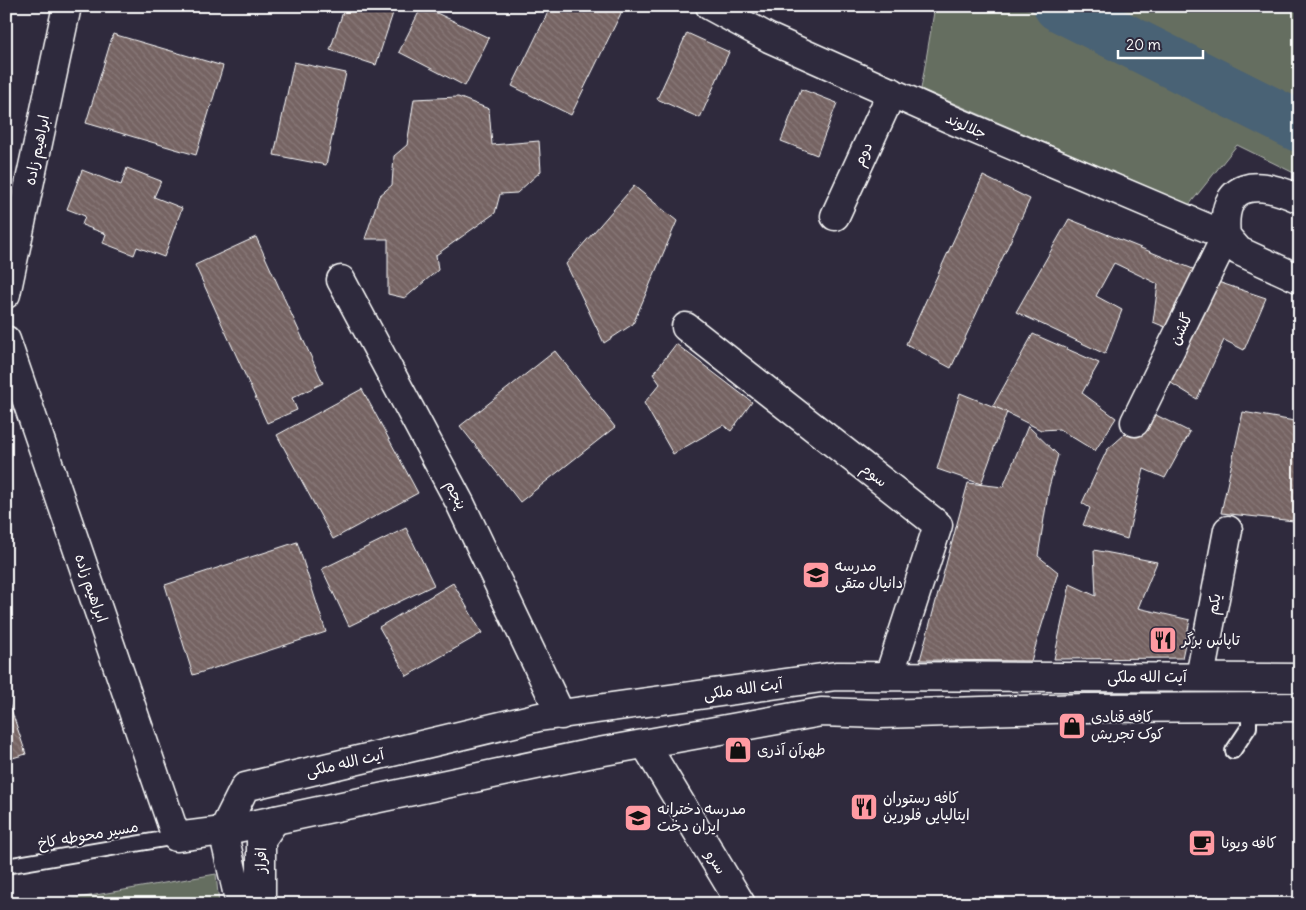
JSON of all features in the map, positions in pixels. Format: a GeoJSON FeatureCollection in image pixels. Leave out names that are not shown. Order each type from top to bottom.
{"type":"FeatureCollection","features":[{"type":"Feature","properties":{"kind":"street","name":"ابراهیم زاده"},"geometry":{"type":"LineString","coordinates":[[6,294],[67,6]]}},
{"type":"Feature","properties":{"kind":"street","name":"جلالوند"},"geometry":{"type":"LineString","coordinates":[[710,6],[769,38],[1226,236],[1239,251],[1300,279]]}},
{"type":"Feature","properties":{"kind":"street","name":"دوم"},"geometry":{"type":"LineString","coordinates":[[835,216],[892,92]]}},
{"type":"Feature","properties":{"kind":"street"},"geometry":{"type":"LineString","coordinates":[[1226,236],[1224,218],[1229,200],[1243,189],[1261,187],[1281,191],[1300,199]]}},
{"type":"Feature","properties":{"kind":"street","name":"گلشن"},"geometry":{"type":"LineString","coordinates":[[1135,422],[1226,236]]}},
{"type":"Feature","properties":{"kind":"street","name":"پنجم"},"geometry":{"type":"LineString","coordinates":[[342,280],[460,503],[561,714]]}},
{"type":"Feature","properties":{"kind":"street","name":"سوم"},"geometry":{"type":"LineString","coordinates":[[686,327],[938,525],[889,676]]}},
{"type":"Feature","properties":{"kind":"street","name":"ابراهیم زاده"},"geometry":{"type":"LineString","coordinates":[[6,340],[176,837]]}},
{"type":"Feature","properties":{"kind":"street","name":"یکم"},"geometry":{"type":"LineString","coordinates":[[1200,677],[1228,530]]}},
{"type":"Feature","properties":{"kind":"street","name":"آیت الله ملکی"},"geometry":{"type":"LineString","coordinates":[[223,831],[245,787],[539,717],[836,676],[1300,678]]}},
{"type":"Feature","properties":{"kind":"street","name":"آیت الله ملکی"},"geometry":{"type":"LineString","coordinates":[[176,837],[223,831],[645,744],[821,712],[880,714],[1086,708],[1300,707]]}},
{"type":"Feature","properties":{"kind":"street","name":"سرو"},"geometry":{"type":"LineString","coordinates":[[645,744],[741,904]]}},
{"type":"Feature","properties":{"kind":"street","name":"افراز"},"geometry":{"type":"LineString","coordinates":[[261,904],[261,840],[275,820]]}},
{"type":"Feature","properties":{"kind":"street","name":"افراز"},"geometry":{"type":"LineString","coordinates":[[223,831],[240,904]]}},
{"type":"Feature","properties":{"kind":"lane"},"geometry":{"type":"LineString","coordinates":[[1233,751],[1249,727],[1249,708]]}},
{"type":"Feature","properties":{"kind":"lane","name":"مسیر محوطه کاخ"},"geometry":{"type":"LineString","coordinates":[[6,866],[176,837]]}},
{"type":"Feature","properties":{"kind":"green space"},"geometry":{"type":"Polygon","coordinates":[[[935,6],[1020,6],[1029,9],[1300,140],[1300,176],[1237,145],[1189,205],[921,89],[935,6]]]}},
{"type":"Feature","properties":{"kind":"green space"},"geometry":{"type":"Polygon","coordinates":[[[1074,6],[1294,6],[1300,9],[1300,113],[1074,6]]]}},
{"type":"Feature","properties":{"kind":"green space"},"geometry":{"type":"Polygon","coordinates":[[[216,874],[219,904],[44,904],[216,874]]]}},
{"type":"Feature","properties":{"kind":"building"},"geometry":{"type":"Polygon","coordinates":[[[345,6],[374,6],[393,13],[376,65],[330,50],[345,6]]]}},
{"type":"Feature","properties":{"kind":"building"},"geometry":{"type":"Polygon","coordinates":[[[422,6],[489,38],[465,86],[399,52],[422,6]]]}},
{"type":"Feature","properties":{"kind":"building"},"geometry":{"type":"Polygon","coordinates":[[[551,6],[618,6],[623,9],[571,115],[512,86],[551,6]]]}},
{"type":"Feature","properties":{"kind":"building"},"geometry":{"type":"Polygon","coordinates":[[[687,33],[729,52],[700,118],[657,99],[687,33]]]}},
{"type":"Feature","properties":{"kind":"building"},"geometry":{"type":"Polygon","coordinates":[[[113,34],[223,66],[196,155],[86,123],[113,34]]]}},
{"type":"Feature","properties":{"kind":"building"},"geometry":{"type":"Polygon","coordinates":[[[294,62],[346,73],[326,165],[274,155],[294,62]]]}},
{"type":"Feature","properties":{"kind":"building"},"geometry":{"type":"Polygon","coordinates":[[[801,89],[837,103],[817,155],[781,141],[801,89]]]}},
{"type":"Feature","properties":{"kind":"building"},"geometry":{"type":"Polygon","coordinates":[[[458,97],[489,109],[492,145],[539,141],[541,171],[517,193],[500,194],[495,213],[436,255],[438,270],[405,298],[388,294],[388,239],[365,239],[379,196],[392,185],[394,156],[407,145],[414,99],[458,97]]]}},
{"type":"Feature","properties":{"kind":"building"},"geometry":{"type":"Polygon","coordinates":[[[127,168],[161,181],[154,197],[182,208],[164,257],[137,247],[134,255],[103,243],[106,234],[82,225],[85,216],[67,209],[82,170],[121,185],[127,168]]]}},
{"type":"Feature","properties":{"kind":"building"},"geometry":{"type":"Polygon","coordinates":[[[983,176],[1030,199],[951,368],[906,344],[983,176]]]}},
{"type":"Feature","properties":{"kind":"building"},"geometry":{"type":"Polygon","coordinates":[[[634,186],[677,221],[633,324],[604,343],[566,264],[634,186]]]}},
{"type":"Feature","properties":{"kind":"building"},"geometry":{"type":"Polygon","coordinates":[[[1069,219],[1198,271],[1170,329],[1153,322],[1158,284],[1114,263],[1096,296],[1122,310],[1105,354],[1016,312],[1069,219]]]}},
{"type":"Feature","properties":{"kind":"building"},"geometry":{"type":"Polygon","coordinates":[[[256,237],[323,383],[292,398],[297,410],[267,423],[195,265],[256,237]]]}},
{"type":"Feature","properties":{"kind":"building"},"geometry":{"type":"Polygon","coordinates":[[[1206,278],[1266,298],[1244,350],[1224,340],[1197,399],[1163,378],[1206,278]]]}},
{"type":"Feature","properties":{"kind":"building"},"geometry":{"type":"Polygon","coordinates":[[[1033,334],[1099,363],[1082,393],[1116,418],[1095,451],[1059,429],[1041,430],[993,406],[1033,334]]]}},
{"type":"Feature","properties":{"kind":"building"},"geometry":{"type":"Polygon","coordinates":[[[676,344],[752,402],[731,431],[723,425],[673,454],[644,403],[660,384],[653,374],[676,344]]]}},
{"type":"Feature","properties":{"kind":"building"},"geometry":{"type":"Polygon","coordinates":[[[555,351],[615,427],[520,502],[460,426],[555,351]]]}},
{"type":"Feature","properties":{"kind":"building"},"geometry":{"type":"Polygon","coordinates":[[[362,389],[418,493],[333,539],[277,435],[362,389]]]}},
{"type":"Feature","properties":{"kind":"building"},"geometry":{"type":"Polygon","coordinates":[[[960,393],[1007,412],[981,484],[937,469],[960,393]]]}},
{"type":"Feature","properties":{"kind":"building"},"geometry":{"type":"Polygon","coordinates":[[[1300,409],[1300,422],[1294,421],[1300,409]]]}},
{"type":"Feature","properties":{"kind":"building"},"geometry":{"type":"Polygon","coordinates":[[[1150,412],[1190,432],[1165,478],[1144,469],[1127,539],[1083,525],[1090,508],[1082,503],[1107,450],[1150,412]]]}},
{"type":"Feature","properties":{"kind":"building"},"geometry":{"type":"Polygon","coordinates":[[[1243,412],[1300,422],[1300,496],[1294,521],[1221,513],[1243,412]]]}},
{"type":"Feature","properties":{"kind":"building"},"geometry":{"type":"Polygon","coordinates":[[[1028,426],[1058,455],[1049,487],[1038,556],[1058,572],[1031,661],[920,660],[968,483],[1003,487],[1028,426]]]}},
{"type":"Feature","properties":{"kind":"building"},"geometry":{"type":"Polygon","coordinates":[[[406,528],[434,585],[349,626],[322,569],[406,528]]]}},
{"type":"Feature","properties":{"kind":"building"},"geometry":{"type":"Polygon","coordinates":[[[297,542],[326,632],[193,675],[165,585],[297,542]]]}},
{"type":"Feature","properties":{"kind":"building"},"geometry":{"type":"Polygon","coordinates":[[[1094,550],[1157,562],[1138,608],[1190,620],[1182,658],[1054,659],[1070,584],[1096,596],[1094,550]]]}},
{"type":"Feature","properties":{"kind":"building"},"geometry":{"type":"Polygon","coordinates":[[[453,583],[482,633],[407,676],[379,627],[453,583]]]}},
{"type":"Feature","properties":{"kind":"building"},"geometry":{"type":"Polygon","coordinates":[[[6,694],[26,754],[6,760],[6,694]]]}},
{"type":"Feature","properties":{"kind":"waterway"},"geometry":{"type":"LineString","coordinates":[[1059,6],[1300,127]]}},
{"type":"Feature","properties":{"kind":"place","name":"مدرسه دانیال متقی"},"geometry":{"type":"Point","coordinates":[816,575]}},
{"type":"Feature","properties":{"kind":"place","name":"تاپاس برگر"},"geometry":{"type":"Point","coordinates":[1163,640]}},
{"type":"Feature","properties":{"kind":"place","name":"کافه قنادی کوک تجریش"},"geometry":{"type":"Point","coordinates":[1072,726]}},
{"type":"Feature","properties":{"kind":"place","name":"طهرآن آذری"},"geometry":{"type":"Point","coordinates":[738,750]}},
{"type":"Feature","properties":{"kind":"place","name":"کافه رستوران ایتالیایی فلورین"},"geometry":{"type":"Point","coordinates":[864,807]}},
{"type":"Feature","properties":{"kind":"place","name":"مدرسه دخترانه ایران دخت"},"geometry":{"type":"Point","coordinates":[638,818]}},
{"type":"Feature","properties":{"kind":"place","name":"کافه ویونا"},"geometry":{"type":"Point","coordinates":[1202,843]}}]}
